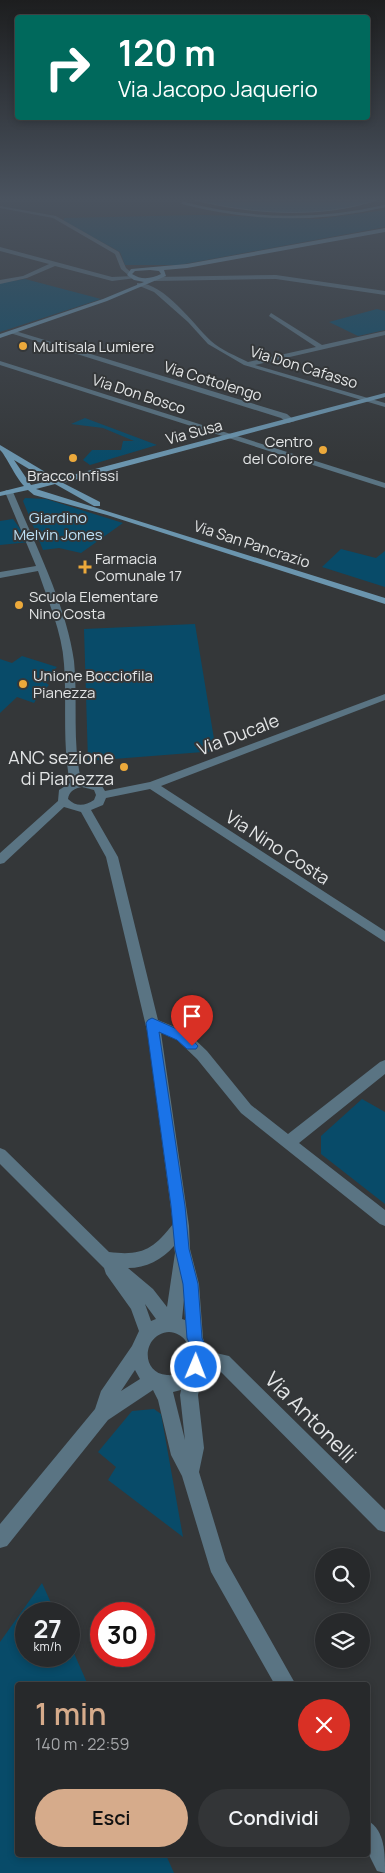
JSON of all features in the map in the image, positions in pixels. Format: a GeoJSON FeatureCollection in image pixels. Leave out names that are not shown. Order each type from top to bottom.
{"type":"FeatureCollection","features":[{"type":"Feature","properties":{"kind":"street"},"geometry":{"type":"LineString","coordinates":[[0,336],[105,300],[124,287]]}},
{"type":"Feature","properties":{"kind":"street","name":"Via Don Cafasso"},"geometry":{"type":"LineString","coordinates":[[149,287],[168,300],[210,343],[246,364],[385,405]]}},
{"type":"Feature","properties":{"kind":"street"},"geometry":{"type":"LineString","coordinates":[[338,287],[385,293]]}},
{"type":"Feature","properties":{"kind":"street"},"geometry":{"type":"LineString","coordinates":[[270,315],[320,347]]}},
{"type":"Feature","properties":{"kind":"street","name":"Via Cottolengo"},"geometry":{"type":"LineString","coordinates":[[12,332],[284,416],[291,420]]}},
{"type":"Feature","properties":{"kind":"street"},"geometry":{"type":"LineString","coordinates":[[246,364],[385,333]]}},
{"type":"Feature","properties":{"kind":"street","name":"Via Don Bosco"},"geometry":{"type":"LineString","coordinates":[[0,363],[385,486]]}},
{"type":"Feature","properties":{"kind":"street","name":"Via Susa"},"geometry":{"type":"LineString","coordinates":[[0,494],[115,467],[385,395]]}},
{"type":"Feature","properties":{"kind":"street"},"geometry":{"type":"LineString","coordinates":[[0,447],[8,454],[55,482],[104,507],[110,513]]}},
{"type":"Feature","properties":{"kind":"street"},"geometry":{"type":"LineString","coordinates":[[8,454],[9,460],[28,488],[51,498],[61,499]]}},
{"type":"Feature","properties":{"kind":"street"},"geometry":{"type":"LineString","coordinates":[[90,501],[83,492],[84,485],[94,476],[115,467]]}},
{"type":"Feature","properties":{"kind":"street"},"geometry":{"type":"LineString","coordinates":[[55,482],[50,485],[49,490],[61,499],[110,513]]}},
{"type":"Feature","properties":{"kind":"street"},"geometry":{"type":"LineString","coordinates":[[9,492],[40,568],[65,638],[68,655],[71,760],[76,784]]}},
{"type":"Feature","properties":{"kind":"street","name":"Via San Pancrazio"},"geometry":{"type":"LineString","coordinates":[[110,513],[385,601]]}},
{"type":"Feature","properties":{"kind":"street"},"geometry":{"type":"LineString","coordinates":[[0,575],[40,568]]}},
{"type":"Feature","properties":{"kind":"street","name":"Via Ducale"},"geometry":{"type":"LineString","coordinates":[[102,795],[152,785],[385,697]]}},
{"type":"Feature","properties":{"kind":"street"},"geometry":{"type":"LineString","coordinates":[[0,860],[63,802],[63,793],[66,789],[76,784],[94,785],[101,791],[102,795],[95,805],[85,809],[72,808],[63,802]]}},
{"type":"Feature","properties":{"kind":"street","name":"Via Nino Costa"},"geometry":{"type":"LineString","coordinates":[[152,785],[385,937]]}},
{"type":"Feature","properties":{"kind":"street"},"geometry":{"type":"LineString","coordinates":[[85,809],[112,857],[152,1023],[181,1226],[182,1249],[170,1325]]}},
{"type":"Feature","properties":{"kind":"street"},"geometry":{"type":"LineString","coordinates":[[152,1023],[182,1036],[202,1055],[246,1109],[385,1219]]}},
{"type":"Feature","properties":{"kind":"street"},"geometry":{"type":"LineString","coordinates":[[288,1144],[385,1066]]}},
{"type":"Feature","properties":{"kind":"street"},"geometry":{"type":"LineString","coordinates":[[0,1154],[105,1258],[135,1282],[162,1312],[170,1325]]}},
{"type":"Feature","properties":{"kind":"street"},"geometry":{"type":"LineString","coordinates":[[105,1258],[127,1262],[148,1258],[166,1247],[181,1226]]}},
{"type":"Feature","properties":{"kind":"street"},"geometry":{"type":"LineString","coordinates":[[182,1249],[191,1284],[195,1338],[198,1347],[189,1395],[195,1448],[190,1472]]}},
{"type":"Feature","properties":{"kind":"street"},"geometry":{"type":"LineString","coordinates":[[105,1258],[137,1305],[148,1334]]}},
{"type":"Feature","properties":{"kind":"street"},"geometry":{"type":"LineString","coordinates":[[102,1414],[107,1397],[139,1350],[144,1337],[160,1326],[170,1325],[188,1331],[195,1338]]}},
{"type":"Feature","properties":{"kind":"street"},"geometry":{"type":"LineString","coordinates":[[139,1350],[140,1365],[145,1373],[155,1381],[166,1397],[180,1455],[190,1472],[218,1565],[284,1682]]}},
{"type":"Feature","properties":{"kind":"street","name":"Via Antonelli"},"geometry":{"type":"LineString","coordinates":[[196,1365],[223,1362],[385,1523]]}},
{"type":"Feature","properties":{"kind":"street"},"geometry":{"type":"LineString","coordinates":[[0,1539],[102,1414],[155,1381],[172,1384],[182,1381],[196,1365]]}},
{"type":"Feature","properties":{"kind":"street"},"geometry":{"type":"LineString","coordinates":[[370,1836],[385,1863]]}},
{"type":"Feature","properties":{"kind":"green space"},"geometry":{"type":"Polygon","coordinates":[[[0,287],[57,287],[101,299],[0,332],[0,287]]]}},
{"type":"Feature","properties":{"kind":"green space"},"geometry":{"type":"Polygon","coordinates":[[[377,309],[385,311],[385,330],[358,336],[329,322],[377,309]]]}},
{"type":"Feature","properties":{"kind":"green space"},"geometry":{"type":"Polygon","coordinates":[[[85,418],[157,445],[90,465],[83,460],[92,450],[121,450],[123,441],[134,441],[103,428],[71,424],[85,418]]]}},
{"type":"Feature","properties":{"kind":"green space","name":"Giardino Melvin Jones"},"geometry":{"type":"Polygon","coordinates":[[[25,498],[46,499],[123,523],[81,553],[59,548],[43,550],[23,501],[25,498]]]}},
{"type":"Feature","properties":{"kind":"green space"},"geometry":{"type":"Polygon","coordinates":[[[13,519],[30,542],[0,545],[0,521],[13,519]]]}},
{"type":"Feature","properties":{"kind":"green space"},"geometry":{"type":"Polygon","coordinates":[[[341,549],[376,558],[385,551],[385,587],[322,567],[341,549]]]}},
{"type":"Feature","properties":{"kind":"green space"},"geometry":{"type":"Polygon","coordinates":[[[195,624],[216,751],[88,761],[84,629],[195,624]]]}},
{"type":"Feature","properties":{"kind":"green space","name":"Unione Bocciofila Pianezza"},"geometry":{"type":"Polygon","coordinates":[[[22,656],[57,667],[53,671],[57,672],[46,683],[49,685],[34,703],[17,697],[0,713],[0,659],[12,663],[22,656]]]}},
{"type":"Feature","properties":{"kind":"green space"},"geometry":{"type":"Polygon","coordinates":[[[362,1099],[385,1112],[385,1204],[321,1154],[321,1136],[362,1099]]]}},
{"type":"Feature","properties":{"kind":"green space"},"geometry":{"type":"Polygon","coordinates":[[[154,1409],[161,1414],[183,1537],[108,1480],[116,1467],[98,1452],[132,1411],[154,1409]]]}},
{"type":"Feature","properties":{"kind":"green space"},"geometry":{"type":"Polygon","coordinates":[[[42,1583],[51,1602],[28,1602],[42,1583]]]}},
{"type":"Feature","properties":{"kind":"green space"},"geometry":{"type":"Polygon","coordinates":[[[15,1621],[15,1667],[80,1667],[87,1682],[15,1682],[15,1857],[167,1857],[174,1873],[0,1873],[0,1642],[15,1621]]]}},
{"type":"Feature","properties":{"kind":"place","name":"Multisala Lumiere"},"geometry":{"type":"Point","coordinates":[23,346]}},
{"type":"Feature","properties":{"kind":"place","name":"Centro del Colore"},"geometry":{"type":"Point","coordinates":[323,450]}},
{"type":"Feature","properties":{"kind":"place","name":"Bracco Infissi"},"geometry":{"type":"Point","coordinates":[73,458]}},
{"type":"Feature","properties":{"kind":"place","name":"Farmacia Comunale 17"},"geometry":{"type":"Point","coordinates":[85,567]}},
{"type":"Feature","properties":{"kind":"place","name":"Scuola Elementare Nino Costa"},"geometry":{"type":"Point","coordinates":[19,605]}},
{"type":"Feature","properties":{"kind":"place","name":"Unione Bocciofila Pianezza"},"geometry":{"type":"Point","coordinates":[23,684]}},
{"type":"Feature","properties":{"kind":"place","name":"ANC sezione di Pianezza"},"geometry":{"type":"Point","coordinates":[124,767]}},
{"type":"Feature","properties":{"kind":"route"},"geometry":{"type":"LineString","coordinates":[[192,1046],[182,1036],[152,1023],[181,1226],[182,1249],[191,1284],[195,1338],[199,1358],[196,1367]]}}]}
